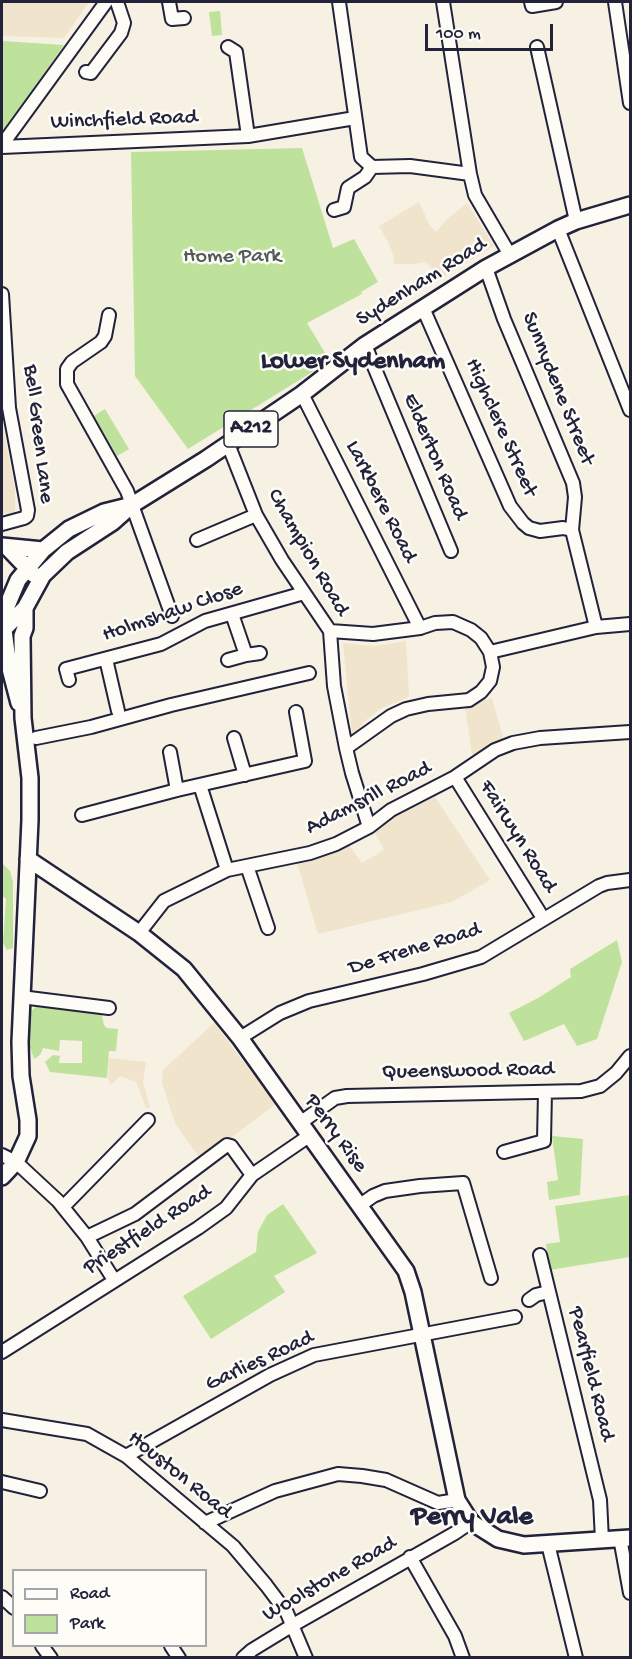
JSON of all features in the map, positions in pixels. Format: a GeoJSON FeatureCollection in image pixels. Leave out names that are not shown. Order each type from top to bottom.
{"type":"FeatureCollection","features":[{"type":"Feature","properties":{"kind":"main road","name":"Sydenham Road"},"geometry":{"type":"LineString","coordinates":[[40,578],[67,552],[113,522],[132,505],[228,444],[302,394],[365,345],[486,267],[576,221],[630,205]]}},
{"type":"Feature","properties":{"kind":"main road","name":"Sydenham Road"},"geometry":{"type":"LineString","coordinates":[[5,665],[3,631],[5,618],[12,592],[28,568],[43,550],[69,530],[104,512],[132,505]]}},
{"type":"Feature","properties":{"kind":"main road"},"geometry":{"type":"LineString","coordinates":[[4,547],[17,546],[43,550]]}},
{"type":"Feature","properties":{"kind":"main road"},"geometry":{"type":"LineString","coordinates":[[4,547],[40,578]]}},
{"type":"Feature","properties":{"kind":"main road","name":"A212"},"geometry":{"type":"LineString","coordinates":[[2,1177],[16,1161],[28,1136],[28,1120],[21,1076],[21,997],[30,778],[23,718],[22,636],[25,628],[25,608],[40,578]]}},
{"type":"Feature","properties":{"kind":"main road"},"geometry":{"type":"LineString","coordinates":[[3,631],[25,608]]}},
{"type":"Feature","properties":{"kind":"main road","name":"A212"},"geometry":{"type":"LineString","coordinates":[[5,665],[23,718]]}},
{"type":"Feature","properties":{"kind":"main road","name":"Perry Rise"},"geometry":{"type":"LineString","coordinates":[[28,859],[140,933],[183,969],[240,1038],[406,1271],[413,1292],[457,1500],[471,1522]]}},
{"type":"Feature","properties":{"kind":"main road"},"geometry":{"type":"LineString","coordinates":[[471,1522],[498,1539],[511,1544],[548,1544],[625,1538]]}},
{"type":"Feature","properties":{"kind":"street"},"geometry":{"type":"LineString","coordinates":[[2,146],[106,2]]}},
{"type":"Feature","properties":{"kind":"street"},"geometry":{"type":"LineString","coordinates":[[86,72],[91,73],[120,33],[124,23],[117,2]]}},
{"type":"Feature","properties":{"kind":"street"},"geometry":{"type":"LineString","coordinates":[[169,2],[172,19],[184,18]]}},
{"type":"Feature","properties":{"kind":"street"},"geometry":{"type":"LineString","coordinates":[[339,2],[361,157],[372,167],[410,166],[470,174]]}},
{"type":"Feature","properties":{"kind":"street"},"geometry":{"type":"LineString","coordinates":[[443,2],[475,195],[510,255]]}},
{"type":"Feature","properties":{"kind":"street"},"geometry":{"type":"LineString","coordinates":[[531,2],[532,6],[556,2]]}},
{"type":"Feature","properties":{"kind":"street"},"geometry":{"type":"LineString","coordinates":[[615,2],[625,35],[630,103]]}},
{"type":"Feature","properties":{"kind":"street"},"geometry":{"type":"LineString","coordinates":[[228,47],[236,52],[248,136]]}},
{"type":"Feature","properties":{"kind":"street"},"geometry":{"type":"LineString","coordinates":[[537,47],[576,221]]}},
{"type":"Feature","properties":{"kind":"street","name":"Winchfield Road"},"geometry":{"type":"LineString","coordinates":[[2,146],[248,136],[355,118]]}},
{"type":"Feature","properties":{"kind":"street"},"geometry":{"type":"LineString","coordinates":[[334,210],[344,207],[348,188],[365,177],[372,167]]}},
{"type":"Feature","properties":{"kind":"street"},"geometry":{"type":"LineString","coordinates":[[558,229],[630,410]]}},
{"type":"Feature","properties":{"kind":"street","name":"Sunnydene Street"},"geometry":{"type":"LineString","coordinates":[[486,267],[504,319],[573,483],[575,497],[572,530]]}},
{"type":"Feature","properties":{"kind":"street","name":"Bell Green Lane"},"geometry":{"type":"LineString","coordinates":[[2,294],[5,408],[28,510],[24,518],[2,524]]}},
{"type":"Feature","properties":{"kind":"street","name":"Highclere Street"},"geometry":{"type":"LineString","coordinates":[[423,308],[510,506],[529,528],[540,531],[563,528],[572,530]]}},
{"type":"Feature","properties":{"kind":"street"},"geometry":{"type":"LineString","coordinates":[[109,315],[105,336],[72,362],[67,369],[67,384],[127,491],[172,616]]}},
{"type":"Feature","properties":{"kind":"street","name":"Elderton Road"},"geometry":{"type":"LineString","coordinates":[[365,345],[451,551]]}},
{"type":"Feature","properties":{"kind":"street","name":"Larkbere Road"},"geometry":{"type":"LineString","coordinates":[[302,394],[420,628]]}},
{"type":"Feature","properties":{"kind":"street","name":"Champion Road"},"geometry":{"type":"LineString","coordinates":[[228,444],[256,515],[282,560],[330,631],[334,686],[346,748],[369,827]]}},
{"type":"Feature","properties":{"kind":"street"},"geometry":{"type":"LineString","coordinates":[[197,540],[256,515]]}},
{"type":"Feature","properties":{"kind":"street"},"geometry":{"type":"LineString","coordinates":[[572,530],[596,627]]}},
{"type":"Feature","properties":{"kind":"street","name":"Holmshaw Close"},"geometry":{"type":"LineString","coordinates":[[69,680],[66,669],[161,644],[205,621],[304,593]]}},
{"type":"Feature","properties":{"kind":"street"},"geometry":{"type":"LineString","coordinates":[[232,614],[246,655]]}},
{"type":"Feature","properties":{"kind":"street"},"geometry":{"type":"LineString","coordinates":[[330,631],[373,634],[453,622],[482,638],[490,652],[493,667],[490,681],[481,692],[469,700],[428,704],[406,709],[379,724],[346,748]]}},
{"type":"Feature","properties":{"kind":"street"},"geometry":{"type":"LineString","coordinates":[[490,652],[596,627],[630,624]]}},
{"type":"Feature","properties":{"kind":"street"},"geometry":{"type":"LineString","coordinates":[[228,660],[260,653]]}},
{"type":"Feature","properties":{"kind":"street"},"geometry":{"type":"LineString","coordinates":[[106,659],[118,711]]}},
{"type":"Feature","properties":{"kind":"street"},"geometry":{"type":"LineString","coordinates":[[36,738],[91,727],[171,705],[309,673]]}},
{"type":"Feature","properties":{"kind":"street"},"geometry":{"type":"LineString","coordinates":[[82,814],[305,761],[296,712]]}},
{"type":"Feature","properties":{"kind":"street","name":"Adamsrill Road"},"geometry":{"type":"LineString","coordinates":[[140,933],[165,901],[227,870],[310,853],[336,844],[369,827],[391,810],[455,777],[495,750],[513,743],[540,738],[630,732]]}},
{"type":"Feature","properties":{"kind":"street"},"geometry":{"type":"LineString","coordinates":[[234,738],[245,775]]}},
{"type":"Feature","properties":{"kind":"street"},"geometry":{"type":"LineString","coordinates":[[170,752],[177,790]]}},
{"type":"Feature","properties":{"kind":"street","name":"Fairwyn Road"},"geometry":{"type":"LineString","coordinates":[[455,777],[543,918]]}},
{"type":"Feature","properties":{"kind":"street"},"geometry":{"type":"LineString","coordinates":[[200,785],[227,870]]}},
{"type":"Feature","properties":{"kind":"street"},"geometry":{"type":"LineString","coordinates":[[247,866],[268,928]]}},
{"type":"Feature","properties":{"kind":"street","name":"De Frene Road"},"geometry":{"type":"LineString","coordinates":[[240,1038],[280,1013],[309,1001],[423,974],[481,957],[543,918],[607,883],[630,880]]}},
{"type":"Feature","properties":{"kind":"street"},"geometry":{"type":"LineString","coordinates":[[21,997],[109,1008]]}},
{"type":"Feature","properties":{"kind":"street","name":"Queenswood Road"},"geometry":{"type":"LineString","coordinates":[[305,1130],[336,1098],[581,1091],[600,1086],[616,1073],[630,1056]]}},
{"type":"Feature","properties":{"kind":"street"},"geometry":{"type":"LineString","coordinates":[[504,1152],[544,1141],[545,1092]]}},
{"type":"Feature","properties":{"kind":"street"},"geometry":{"type":"LineString","coordinates":[[63,1207],[148,1120]]}},
{"type":"Feature","properties":{"kind":"street","name":"Priestfield Road"},"geometry":{"type":"LineString","coordinates":[[2,1352],[226,1208],[252,1175],[305,1130]]}},
{"type":"Feature","properties":{"kind":"street"},"geometry":{"type":"LineString","coordinates":[[87,1237],[135,1214],[227,1145],[231,1146],[252,1175]]}},
{"type":"Feature","properties":{"kind":"street"},"geometry":{"type":"LineString","coordinates":[[2,1155],[16,1161],[63,1207],[87,1237],[114,1280]]}},
{"type":"Feature","properties":{"kind":"street"},"geometry":{"type":"LineString","coordinates":[[359,1206],[385,1191],[420,1186],[463,1184],[491,1278]]}},
{"type":"Feature","properties":{"kind":"street","name":"Pearfield Road"},"geometry":{"type":"LineString","coordinates":[[540,1255],[600,1500],[602,1540]]}},
{"type":"Feature","properties":{"kind":"street"},"geometry":{"type":"LineString","coordinates":[[529,1300],[536,1295],[548,1292]]}},
{"type":"Feature","properties":{"kind":"street","name":"Garlies Road"},"geometry":{"type":"LineString","coordinates":[[126,1456],[270,1376],[314,1355],[515,1317]]}},
{"type":"Feature","properties":{"kind":"street","name":"Houston Road"},"geometry":{"type":"LineString","coordinates":[[2,1420],[87,1434],[126,1456],[232,1546],[287,1613],[306,1658]]}},
{"type":"Feature","properties":{"kind":"street"},"geometry":{"type":"LineString","coordinates":[[205,1523],[275,1491],[338,1474],[386,1480],[438,1503],[457,1500]]}},
{"type":"Feature","properties":{"kind":"street"},"geometry":{"type":"LineString","coordinates":[[2,1482],[40,1491]]}},
{"type":"Feature","properties":{"kind":"street","name":"Woolstone Road"},"geometry":{"type":"LineString","coordinates":[[243,1658],[292,1625],[471,1522]]}},
{"type":"Feature","properties":{"kind":"street"},"geometry":{"type":"LineString","coordinates":[[625,1538],[630,1593]]}},
{"type":"Feature","properties":{"kind":"street"},"geometry":{"type":"LineString","coordinates":[[548,1544],[576,1658]]}},
{"type":"Feature","properties":{"kind":"street"},"geometry":{"type":"LineString","coordinates":[[410,1557],[464,1658]]}},
{"type":"Feature","properties":{"kind":"shaded area"},"geometry":{"type":"Polygon","coordinates":[[[2,2],[89,2],[64,38],[2,36],[2,2]]]}},
{"type":"Feature","properties":{"kind":"shaded area"},"geometry":{"type":"Polygon","coordinates":[[[419,202],[430,226],[436,232],[447,219],[467,203],[494,246],[440,279],[426,262],[394,264],[388,242],[379,226],[419,202]]]}},
{"type":"Feature","properties":{"kind":"shaded area"},"geometry":{"type":"Polygon","coordinates":[[[2,422],[15,489],[15,513],[2,514],[2,422]]]}},
{"type":"Feature","properties":{"kind":"shaded area"},"geometry":{"type":"Polygon","coordinates":[[[406,641],[409,697],[382,708],[366,720],[352,736],[343,643],[376,646],[406,641]]]}},
{"type":"Feature","properties":{"kind":"shaded area"},"geometry":{"type":"Polygon","coordinates":[[[492,698],[504,741],[472,755],[465,706],[492,698]]]}},
{"type":"Feature","properties":{"kind":"shaded area"},"geometry":{"type":"Polygon","coordinates":[[[435,797],[490,880],[452,902],[318,934],[296,859],[347,842],[362,863],[384,850],[372,827],[435,797]]]}},
{"type":"Feature","properties":{"kind":"shaded area"},"geometry":{"type":"Polygon","coordinates":[[[214,1023],[276,1104],[201,1160],[176,1125],[162,1083],[163,1070],[214,1023]]]}},
{"type":"Feature","properties":{"kind":"shaded area"},"geometry":{"type":"Polygon","coordinates":[[[109,1058],[146,1062],[143,1082],[150,1108],[146,1108],[136,1082],[120,1076],[111,1085],[108,1079],[109,1058]]]}},
{"type":"Feature","properties":{"kind":"green space"},"geometry":{"type":"Polygon","coordinates":[[[220,11],[222,35],[212,36],[209,12],[220,11]]]}},
{"type":"Feature","properties":{"kind":"green space"},"geometry":{"type":"Polygon","coordinates":[[[2,41],[64,45],[2,134],[2,41]]]}},
{"type":"Feature","properties":{"kind":"green space","name":"Home Park"},"geometry":{"type":"Polygon","coordinates":[[[302,148],[333,248],[354,239],[378,282],[361,292],[362,294],[307,323],[330,361],[188,449],[135,376],[131,152],[302,148]]]}},
{"type":"Feature","properties":{"kind":"green space"},"geometry":{"type":"Polygon","coordinates":[[[105,409],[129,449],[117,456],[94,416],[105,409]]]}},
{"type":"Feature","properties":{"kind":"green space"},"geometry":{"type":"Polygon","coordinates":[[[2,863],[10,871],[13,882],[13,948],[7,950],[3,943],[6,899],[2,895],[2,863]]]}},
{"type":"Feature","properties":{"kind":"green space"},"geometry":{"type":"Polygon","coordinates":[[[617,940],[622,962],[597,1039],[577,1046],[564,1024],[524,1041],[509,1013],[571,977],[570,969],[617,940]]]}},
{"type":"Feature","properties":{"kind":"green space"},"geometry":{"type":"Polygon","coordinates":[[[39,1004],[101,1011],[104,1025],[107,1028],[118,1029],[116,1051],[109,1051],[107,1078],[50,1072],[45,1062],[53,1055],[60,1056],[59,1063],[82,1063],[82,1041],[60,1040],[59,1051],[43,1048],[40,1055],[34,1059],[29,1044],[30,1012],[39,1004]]]}},
{"type":"Feature","properties":{"kind":"green space"},"geometry":{"type":"Polygon","coordinates":[[[552,1136],[583,1139],[580,1195],[549,1200],[547,1182],[558,1180],[552,1136]]]}},
{"type":"Feature","properties":{"kind":"green space"},"geometry":{"type":"Polygon","coordinates":[[[630,1195],[630,1257],[550,1270],[546,1244],[560,1242],[555,1206],[630,1195]]]}},
{"type":"Feature","properties":{"kind":"green space"},"geometry":{"type":"Polygon","coordinates":[[[283,1204],[317,1253],[274,1276],[285,1292],[211,1339],[183,1296],[256,1252],[258,1232],[267,1215],[283,1204]]]}},
{"type":"Feature","properties":{"kind":"district","name":"Lower Sydenham"},"geometry":{"type":"Point","coordinates":[353,363]}},
{"type":"Feature","properties":{"kind":"district","name":"Perry Vale"},"geometry":{"type":"Point","coordinates":[472,1519]}}]}
